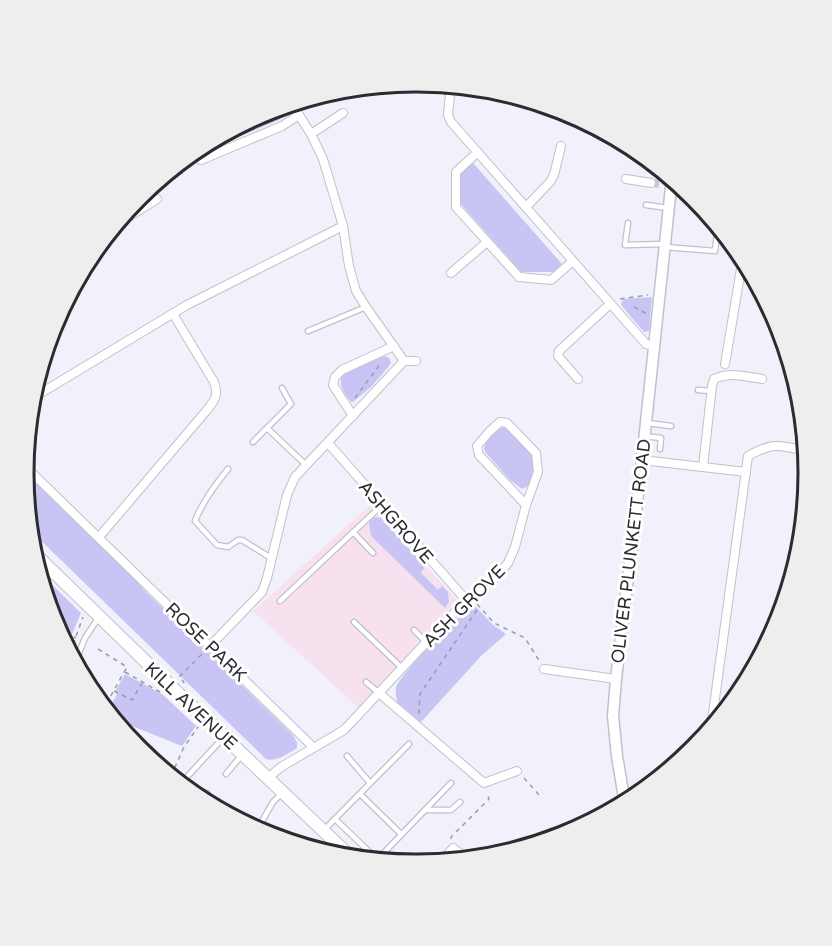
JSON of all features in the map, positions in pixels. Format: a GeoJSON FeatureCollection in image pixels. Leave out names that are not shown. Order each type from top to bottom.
{"type":"FeatureCollection","features":[{"type":"Feature","properties":{"kind":"main road","name":"KILL AVENUE"},"geometry":{"type":"LineString","coordinates":[[45,564],[340,847]]}},
{"type":"Feature","properties":{"kind":"street"},"geometry":{"type":"LineString","coordinates":[[450,93],[448,115],[451,122],[646,344],[654,346]]}},
{"type":"Feature","properties":{"kind":"street"},"geometry":{"type":"LineString","coordinates":[[296,111],[311,134],[323,159],[343,226],[349,266],[356,291],[405,361]]}},
{"type":"Feature","properties":{"kind":"street"},"geometry":{"type":"LineString","coordinates":[[311,134],[343,113]]}},
{"type":"Feature","properties":{"kind":"street"},"geometry":{"type":"LineString","coordinates":[[201,160],[282,126],[299,115]]}},
{"type":"Feature","properties":{"kind":"street"},"geometry":{"type":"LineString","coordinates":[[526,207],[554,176],[561,146]]}},
{"type":"Feature","properties":{"kind":"street"},"geometry":{"type":"LineString","coordinates":[[478,152],[456,172],[456,207],[519,277],[551,280],[573,261]]}},
{"type":"Feature","properties":{"kind":"street"},"geometry":{"type":"LineString","coordinates":[[626,179],[651,183]]}},
{"type":"Feature","properties":{"kind":"street","name":"OLIVER PLUNKETT ROAD"},"geometry":{"type":"LineString","coordinates":[[623,793],[613,716],[645,436],[657,296],[668,207],[668,186]]}},
{"type":"Feature","properties":{"kind":"street"},"geometry":{"type":"LineString","coordinates":[[139,210],[157,199]]}},
{"type":"Feature","properties":{"kind":"street"},"geometry":{"type":"LineString","coordinates":[[43,392],[187,305],[343,226]]}},
{"type":"Feature","properties":{"kind":"street"},"geometry":{"type":"LineString","coordinates":[[451,273],[487,242]]}},
{"type":"Feature","properties":{"kind":"street"},"geometry":{"type":"LineString","coordinates":[[725,364],[740,273]]}},
{"type":"Feature","properties":{"kind":"street"},"geometry":{"type":"LineString","coordinates":[[579,379],[557,353],[609,302]]}},
{"type":"Feature","properties":{"kind":"street"},"geometry":{"type":"LineString","coordinates":[[99,537],[217,396],[214,382],[173,314]]}},
{"type":"Feature","properties":{"kind":"street"},"geometry":{"type":"LineString","coordinates":[[351,412],[333,385],[335,377],[342,370],[394,346]]}},
{"type":"Feature","properties":{"kind":"street"},"geometry":{"type":"LineString","coordinates":[[210,646],[262,592],[290,484],[295,477],[328,443],[351,412],[405,361],[416,361]]}},
{"type":"Feature","properties":{"kind":"street"},"geometry":{"type":"LineString","coordinates":[[704,467],[714,379],[734,374],[762,379]]}},
{"type":"Feature","properties":{"kind":"street","name":"ASH GROVE"},"geometry":{"type":"LineString","coordinates":[[268,778],[281,767],[344,730],[468,598],[497,576],[508,562],[515,547],[538,472],[536,453],[507,423],[500,422],[477,446],[479,455],[526,505]]}},
{"type":"Feature","properties":{"kind":"street","name":"ASHGROVE"},"geometry":{"type":"LineString","coordinates":[[328,443],[381,506],[468,598]]}},
{"type":"Feature","properties":{"kind":"street"},"geometry":{"type":"LineString","coordinates":[[713,712],[748,456],[760,449],[775,445],[797,449]]}},
{"type":"Feature","properties":{"kind":"street"},"geometry":{"type":"LineString","coordinates":[[642,460],[746,472]]}},
{"type":"Feature","properties":{"kind":"street","name":"ROSE PARK"},"geometry":{"type":"LineString","coordinates":[[34,475],[312,748]]}},
{"type":"Feature","properties":{"kind":"street"},"geometry":{"type":"LineString","coordinates":[[544,669],[616,679]]}},
{"type":"Feature","properties":{"kind":"street"},"geometry":{"type":"LineString","coordinates":[[379,693],[484,783],[517,771]]}},
{"type":"Feature","properties":{"kind":"street"},"geometry":{"type":"LineString","coordinates":[[449,853],[453,848],[458,852]]}},
{"type":"Feature","properties":{"kind":"lane"},"geometry":{"type":"LineString","coordinates":[[646,205],[668,207]]}},
{"type":"Feature","properties":{"kind":"lane"},"geometry":{"type":"LineString","coordinates":[[628,223],[625,245],[664,245],[715,251],[717,238]]}},
{"type":"Feature","properties":{"kind":"lane"},"geometry":{"type":"LineString","coordinates":[[308,331],[366,307]]}},
{"type":"Feature","properties":{"kind":"lane"},"geometry":{"type":"LineString","coordinates":[[253,442],[291,404],[282,388]]}},
{"type":"Feature","properties":{"kind":"lane"},"geometry":{"type":"LineString","coordinates":[[698,390],[711,391]]}},
{"type":"Feature","properties":{"kind":"lane"},"geometry":{"type":"LineString","coordinates":[[646,423],[671,426]]}},
{"type":"Feature","properties":{"kind":"lane"},"geometry":{"type":"LineString","coordinates":[[267,428],[306,465]]}},
{"type":"Feature","properties":{"kind":"lane"},"geometry":{"type":"LineString","coordinates":[[645,436],[661,438],[660,449]]}},
{"type":"Feature","properties":{"kind":"lane"},"geometry":{"type":"LineString","coordinates":[[228,470],[218,481],[195,521],[218,545],[228,547],[242,540],[272,559]]}},
{"type":"Feature","properties":{"kind":"lane"},"geometry":{"type":"LineString","coordinates":[[280,601],[381,506]]}},
{"type":"Feature","properties":{"kind":"lane"},"geometry":{"type":"LineString","coordinates":[[353,532],[373,553]]}},
{"type":"Feature","properties":{"kind":"lane"},"geometry":{"type":"LineString","coordinates":[[80,652],[99,617]]}},
{"type":"Feature","properties":{"kind":"lane"},"geometry":{"type":"LineString","coordinates":[[354,622],[402,669]]}},
{"type":"Feature","properties":{"kind":"lane"},"geometry":{"type":"LineString","coordinates":[[414,630],[427,643]]}},
{"type":"Feature","properties":{"kind":"lane"},"geometry":{"type":"LineString","coordinates":[[366,682],[379,693]]}},
{"type":"Feature","properties":{"kind":"lane"},"geometry":{"type":"LineString","coordinates":[[186,778],[224,737]]}},
{"type":"Feature","properties":{"kind":"lane"},"geometry":{"type":"LineString","coordinates":[[323,831],[409,744]]}},
{"type":"Feature","properties":{"kind":"lane"},"geometry":{"type":"LineString","coordinates":[[226,774],[243,754]]}},
{"type":"Feature","properties":{"kind":"lane"},"geometry":{"type":"LineString","coordinates":[[347,756],[370,783]]}},
{"type":"Feature","properties":{"kind":"lane"},"geometry":{"type":"LineString","coordinates":[[384,853],[451,783]]}},
{"type":"Feature","properties":{"kind":"lane"},"geometry":{"type":"LineString","coordinates":[[262,821],[273,802],[283,792]]}},
{"type":"Feature","properties":{"kind":"lane"},"geometry":{"type":"LineString","coordinates":[[360,794],[401,834]]}},
{"type":"Feature","properties":{"kind":"lane"},"geometry":{"type":"LineString","coordinates":[[425,810],[451,810],[460,802]]}},
{"type":"Feature","properties":{"kind":"lane"},"geometry":{"type":"LineString","coordinates":[[335,819],[367,851]]}},
{"type":"Feature","properties":{"kind":"path"},"geometry":{"type":"LineString","coordinates":[[609,302],[657,296]]}},
{"type":"Feature","properties":{"kind":"path"},"geometry":{"type":"LineString","coordinates":[[633,307],[650,315]]}},
{"type":"Feature","properties":{"kind":"path"},"geometry":{"type":"LineString","coordinates":[[351,412],[382,362],[382,351]]}},
{"type":"Feature","properties":{"kind":"path"},"geometry":{"type":"LineString","coordinates":[[468,598],[494,623],[525,638],[544,669]]}},
{"type":"Feature","properties":{"kind":"path"},"geometry":{"type":"LineString","coordinates":[[419,727],[420,694],[479,607]]}},
{"type":"Feature","properties":{"kind":"path"},"geometry":{"type":"LineString","coordinates":[[74,642],[84,615]]}},
{"type":"Feature","properties":{"kind":"path"},"geometry":{"type":"LineString","coordinates":[[71,636],[76,638]]}},
{"type":"Feature","properties":{"kind":"path"},"geometry":{"type":"LineString","coordinates":[[183,684],[184,682],[179,677],[210,646]]}},
{"type":"Feature","properties":{"kind":"path"},"geometry":{"type":"LineString","coordinates":[[98,649],[127,667],[109,699]]}},
{"type":"Feature","properties":{"kind":"path"},"geometry":{"type":"LineString","coordinates":[[124,671],[159,692]]}},
{"type":"Feature","properties":{"kind":"path"},"geometry":{"type":"LineString","coordinates":[[114,691],[132,700],[142,682]]}},
{"type":"Feature","properties":{"kind":"path"},"geometry":{"type":"LineString","coordinates":[[174,768],[184,747],[198,726]]}},
{"type":"Feature","properties":{"kind":"path"},"geometry":{"type":"LineString","coordinates":[[517,771],[539,795]]}},
{"type":"Feature","properties":{"kind":"path"},"geometry":{"type":"LineString","coordinates":[[453,848],[451,837],[489,799],[484,783]]}},
{"type":"Feature","properties":{"kind":"shaded area"},"geometry":{"type":"Polygon","coordinates":[[[283,116],[279,120],[230,140],[283,116]]]}},
{"type":"Feature","properties":{"kind":"shaded area"},"geometry":{"type":"Polygon","coordinates":[[[473,163],[562,264],[554,272],[521,272],[459,202],[460,174],[473,163]]]}},
{"type":"Feature","properties":{"kind":"shaded area"},"geometry":{"type":"Polygon","coordinates":[[[652,297],[649,331],[644,332],[621,305],[623,299],[652,297]]]}},
{"type":"Feature","properties":{"kind":"shaded area"},"geometry":{"type":"Polygon","coordinates":[[[384,356],[389,358],[391,363],[389,366],[372,386],[351,402],[341,385],[343,373],[384,356]]]}},
{"type":"Feature","properties":{"kind":"shaded area"},"geometry":{"type":"Polygon","coordinates":[[[504,427],[529,449],[533,456],[531,482],[522,489],[510,480],[484,449],[491,435],[504,427]]]}},
{"type":"Feature","properties":{"kind":"shaded area"},"geometry":{"type":"Polygon","coordinates":[[[34,481],[124,566],[145,591],[292,734],[297,742],[296,749],[278,758],[266,759],[41,541],[34,481]]]}},
{"type":"Feature","properties":{"kind":"shaded area"},"geometry":{"type":"Polygon","coordinates":[[[370,505],[457,600],[360,709],[253,611],[370,505]]]}},
{"type":"Feature","properties":{"kind":"shaded area"},"geometry":{"type":"Polygon","coordinates":[[[374,517],[381,518],[421,562],[424,568],[421,573],[438,590],[442,586],[448,592],[449,602],[445,608],[371,536],[369,522],[374,517]]]}},
{"type":"Feature","properties":{"kind":"shaded area"},"geometry":{"type":"Polygon","coordinates":[[[51,584],[81,613],[72,634],[64,619],[51,584]]]}},
{"type":"Feature","properties":{"kind":"shaded area"},"geometry":{"type":"Polygon","coordinates":[[[471,606],[476,607],[493,625],[506,634],[481,656],[421,722],[397,702],[396,688],[399,681],[417,659],[471,606]]]}},
{"type":"Feature","properties":{"kind":"shaded area"},"geometry":{"type":"Polygon","coordinates":[[[125,674],[162,694],[196,726],[182,746],[129,725],[112,704],[117,694],[115,692],[125,674]]]}},
{"type":"Feature","properties":{"kind":"tunnel"},"geometry":{"type":"LineString","coordinates":[[651,183],[663,184]]}}]}
